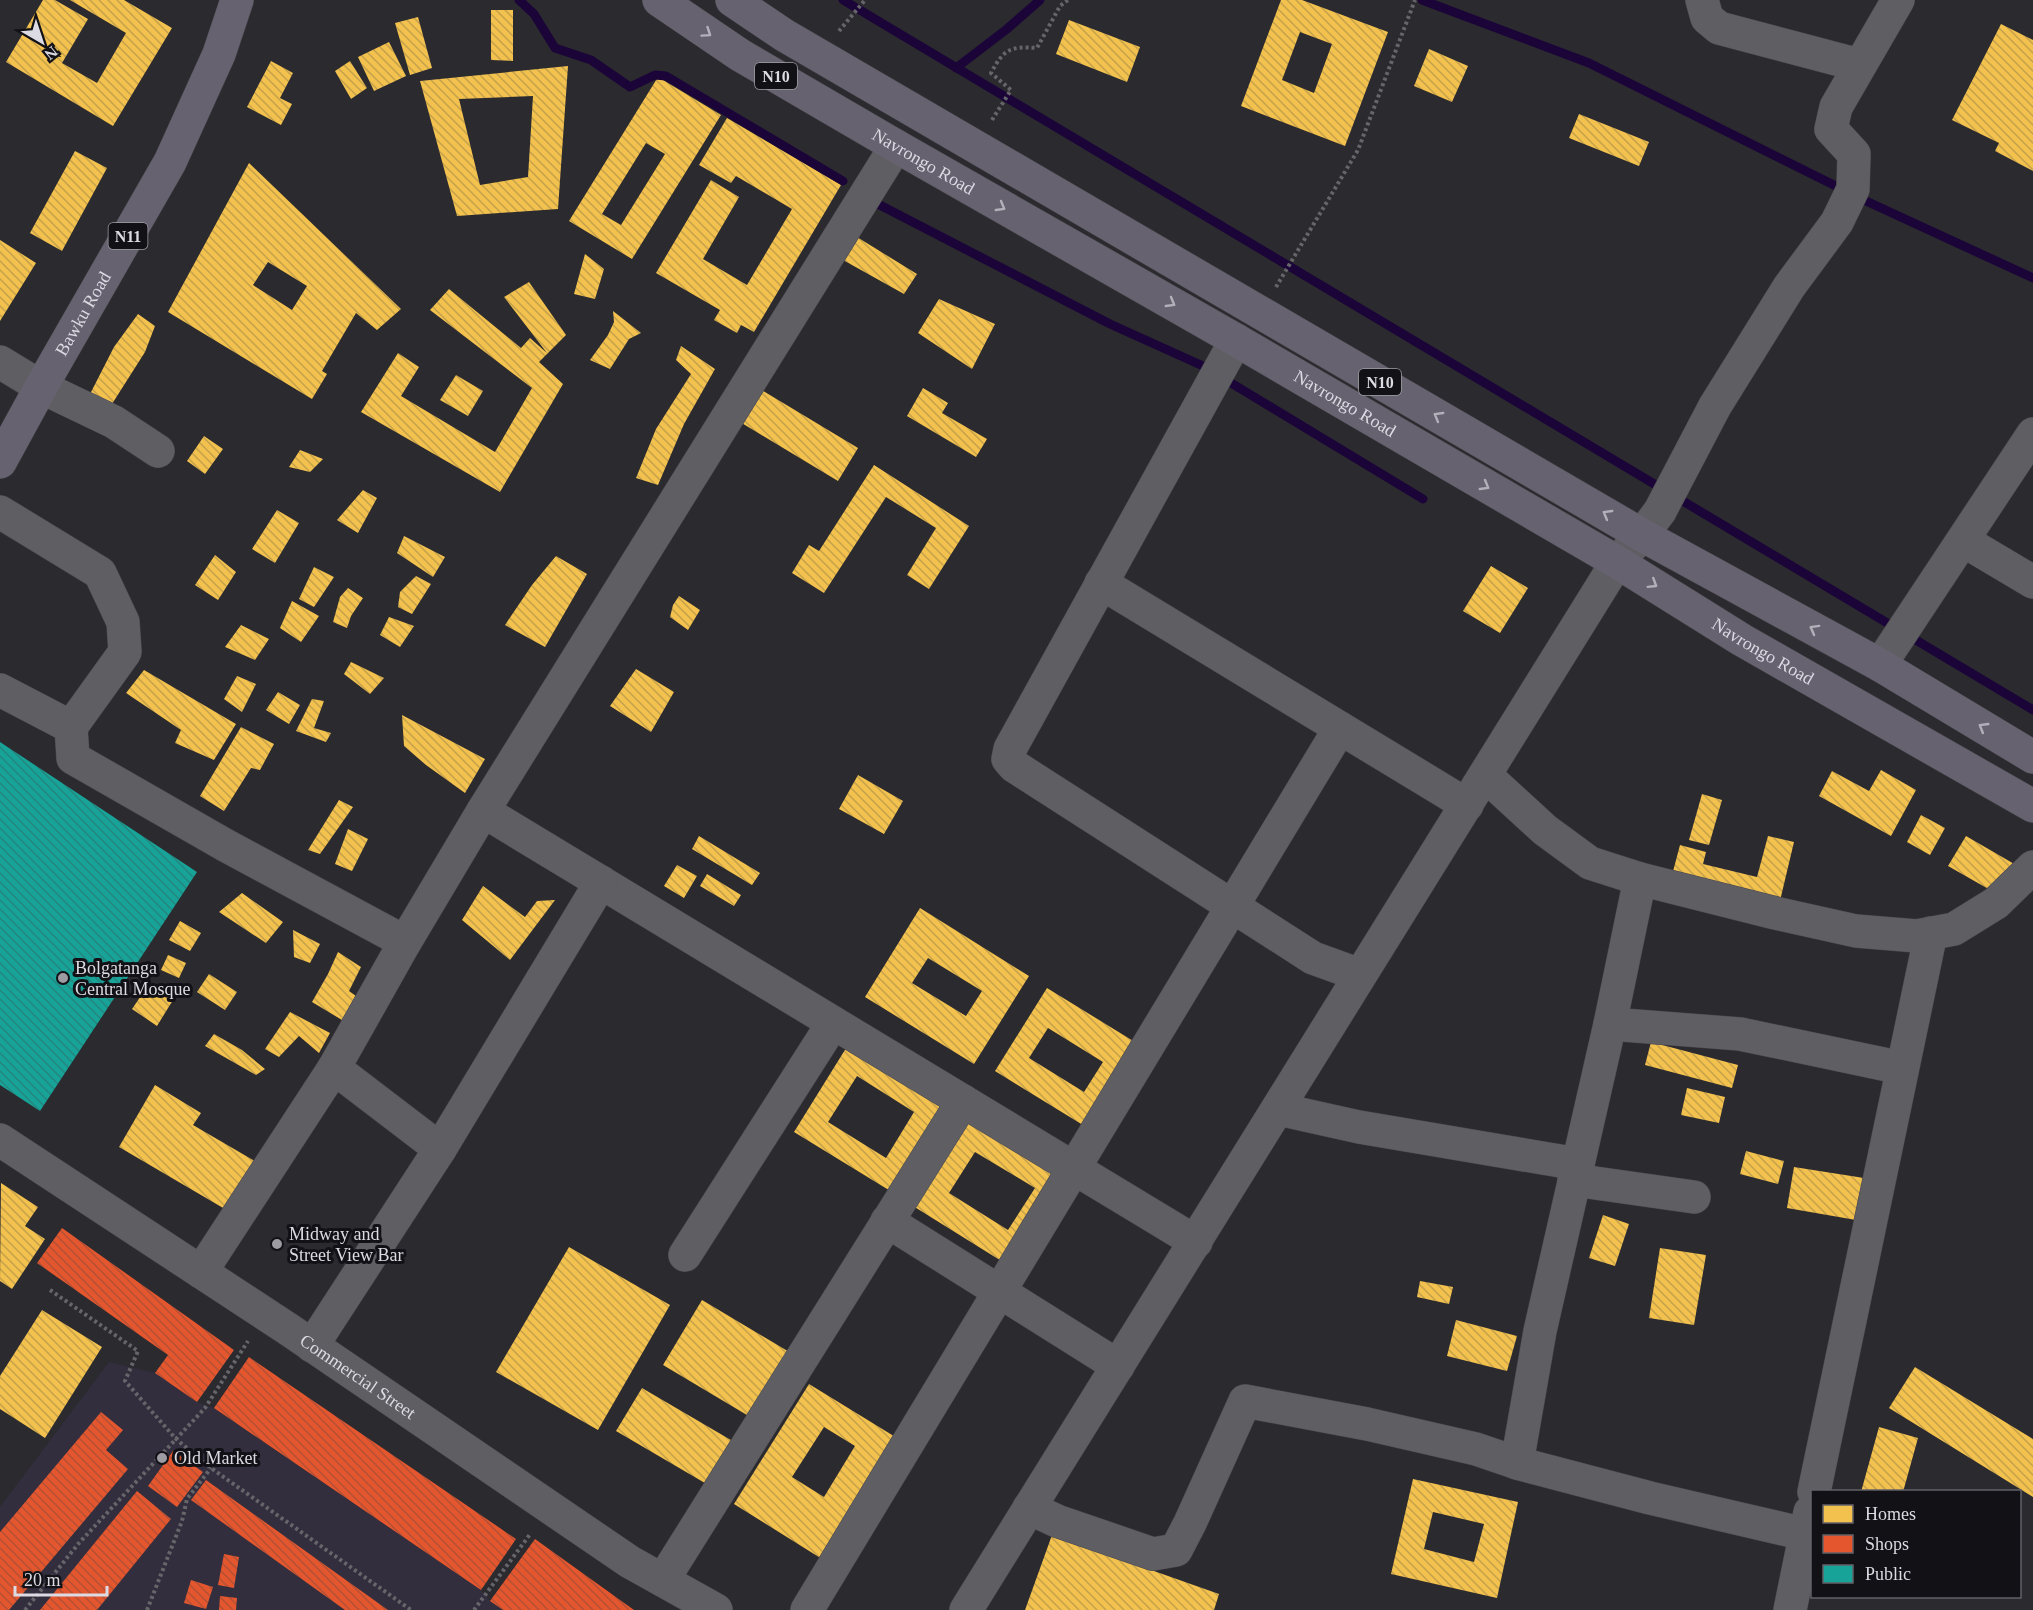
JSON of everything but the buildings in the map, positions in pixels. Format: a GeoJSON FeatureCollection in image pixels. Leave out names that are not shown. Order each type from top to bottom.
{"type":"FeatureCollection","features":[{"type":"Feature","properties":{"kind":"highway","name":"Bawku Road"},"geometry":{"type":"LineString","coordinates":[[0,462],[40,387],[171,162],[219,54],[237,0]]}},
{"type":"Feature","properties":{"kind":"highway","name":"Navrongo Road"},"geometry":{"type":"LineString","coordinates":[[659,0],[740,55],[1236,340],[1617,562],[1742,640],[2033,806]]}},
{"type":"Feature","properties":{"kind":"highway","name":"Navrongo Road"},"geometry":{"type":"LineString","coordinates":[[732,0],[794,41],[1642,535],[1880,665],[2033,757]]}},
{"type":"Feature","properties":{"kind":"street"},"geometry":{"type":"LineString","coordinates":[[1702,0],[1707,18],[1719,28],[1859,66]]}},
{"type":"Feature","properties":{"kind":"street"},"geometry":{"type":"LineString","coordinates":[[966,1610],[1617,562],[1660,511],[1721,396],[1789,287],[1837,222],[1853,189],[1854,154],[1831,129],[1836,106],[1898,0]]}},
{"type":"Feature","properties":{"kind":"street"},"geometry":{"type":"LineString","coordinates":[[201,1272],[334,1068],[483,811],[896,146]]}},
{"type":"Feature","properties":{"kind":"street"},"geometry":{"type":"LineString","coordinates":[[1236,340],[1010,749],[1008,759],[1014,766],[1313,958],[1360,975]]}},
{"type":"Feature","properties":{"kind":"street"},"geometry":{"type":"LineString","coordinates":[[0,362],[40,387],[114,422],[158,451]]}},
{"type":"Feature","properties":{"kind":"street"},"geometry":{"type":"LineString","coordinates":[[1880,665],[2033,434]]}},
{"type":"Feature","properties":{"kind":"street"},"geometry":{"type":"LineString","coordinates":[[0,512],[100,573],[123,622],[125,652],[71,727],[73,758],[225,845],[405,942]]}},
{"type":"Feature","properties":{"kind":"street"},"geometry":{"type":"LineString","coordinates":[[1964,541],[2033,582]]}},
{"type":"Feature","properties":{"kind":"street"},"geometry":{"type":"LineString","coordinates":[[1101,584],[1467,805]]}},
{"type":"Feature","properties":{"kind":"street"},"geometry":{"type":"LineString","coordinates":[[0,690],[71,727]]}},
{"type":"Feature","properties":{"kind":"street"},"geometry":{"type":"LineString","coordinates":[[807,1610],[1340,728]]}},
{"type":"Feature","properties":{"kind":"street"},"geometry":{"type":"LineString","coordinates":[[1485,775],[1545,830],[1590,863],[1640,879],[1775,914],[1856,931],[1917,936],[1954,929],[1996,903],[2033,867]]}},
{"type":"Feature","properties":{"kind":"street"},"geometry":{"type":"LineString","coordinates":[[483,811],[1196,1242]]}},
{"type":"Feature","properties":{"kind":"street"},"geometry":{"type":"LineString","coordinates":[[1517,1463],[1540,1330],[1610,1024],[1640,879]]}},
{"type":"Feature","properties":{"kind":"street"},"geometry":{"type":"LineString","coordinates":[[312,1346],[440,1149],[601,882]]}},
{"type":"Feature","properties":{"kind":"street"},"geometry":{"type":"LineString","coordinates":[[1814,1490],[1931,933]]}},
{"type":"Feature","properties":{"kind":"street"},"geometry":{"type":"LineString","coordinates":[[685,1255],[833,1023]]}},
{"type":"Feature","properties":{"kind":"street"},"geometry":{"type":"LineString","coordinates":[[1610,1024],[1740,1034],[1902,1068]]}},
{"type":"Feature","properties":{"kind":"street"},"geometry":{"type":"LineString","coordinates":[[334,1068],[440,1149]]}},
{"type":"Feature","properties":{"kind":"street"},"geometry":{"type":"LineString","coordinates":[[663,1580],[963,1101]]}},
{"type":"Feature","properties":{"kind":"street"},"geometry":{"type":"LineString","coordinates":[[1278,1109],[1694,1197]]}},
{"type":"Feature","properties":{"kind":"street","name":"Commercial Street"},"geometry":{"type":"LineString","coordinates":[[0,1140],[265,1314],[630,1562],[716,1610]]}},
{"type":"Feature","properties":{"kind":"street"},"geometry":{"type":"LineString","coordinates":[[887,1221],[1118,1366]]}},
{"type":"Feature","properties":{"kind":"street"},"geometry":{"type":"LineString","coordinates":[[1029,1508],[1057,1521],[1153,1554],[1176,1550],[1245,1401],[1367,1424],[1476,1449],[1517,1463],[1650,1498],[1805,1534]]}},
{"type":"Feature","properties":{"kind":"street"},"geometry":{"type":"LineString","coordinates":[[1790,1610],[1811,1505]]}},
{"type":"Feature","properties":{"kind":"path"},"geometry":{"type":"LineString","coordinates":[[839,32],[865,0]]}},
{"type":"Feature","properties":{"kind":"path"},"geometry":{"type":"LineString","coordinates":[[989,124],[1011,90],[991,73],[1001,55],[1018,46],[1037,48],[1060,6],[1068,0]]}},
{"type":"Feature","properties":{"kind":"path"},"geometry":{"type":"LineString","coordinates":[[1275,291],[1358,150],[1414,0]]}},
{"type":"Feature","properties":{"kind":"path"},"geometry":{"type":"LineString","coordinates":[[50,1290],[138,1351],[125,1381],[176,1439],[211,1468],[411,1610]]}},
{"type":"Feature","properties":{"kind":"path"},"geometry":{"type":"LineString","coordinates":[[25,1610],[79,1542],[205,1408],[265,1314]]}},
{"type":"Feature","properties":{"kind":"path"},"geometry":{"type":"LineString","coordinates":[[147,1610],[182,1521],[187,1499],[211,1468]]}},
{"type":"Feature","properties":{"kind":"path"},"geometry":{"type":"LineString","coordinates":[[474,1610],[550,1507]]}},
{"type":"Feature","properties":{"kind":"shaded area","name":"Old Market"},"geometry":{"type":"Polygon","coordinates":[[[109,1362],[155,1373],[197,1402],[214,1408],[481,1590],[490,1601],[503,1610],[0,1610],[0,1507],[109,1362]]]}},
{"type":"Feature","properties":{"kind":"waterway"},"geometry":{"type":"LineString","coordinates":[[519,0],[534,14],[555,48],[591,60],[630,87],[655,75],[666,76],[843,181]]}},
{"type":"Feature","properties":{"kind":"waterway"},"geometry":{"type":"LineString","coordinates":[[843,0],[2033,710]]}},
{"type":"Feature","properties":{"kind":"waterway"},"geometry":{"type":"LineString","coordinates":[[956,68],[1040,0]]}},
{"type":"Feature","properties":{"kind":"waterway"},"geometry":{"type":"LineString","coordinates":[[1422,0],[1589,63],[1866,201],[2033,278]]}},
{"type":"Feature","properties":{"kind":"waterway"},"geometry":{"type":"LineString","coordinates":[[874,202],[1110,324],[1203,366],[1423,499]]}},
{"type":"Feature","properties":{"kind":"place","name":"Bolgatanga Central Mosque"},"geometry":{"type":"Point","coordinates":[63,978]}},
{"type":"Feature","properties":{"kind":"place","name":"Midway and Street View Bar"},"geometry":{"type":"Point","coordinates":[277,1244]}},
{"type":"Feature","properties":{"kind":"place","name":"Old Market"},"geometry":{"type":"Point","coordinates":[162,1458]}}]}
